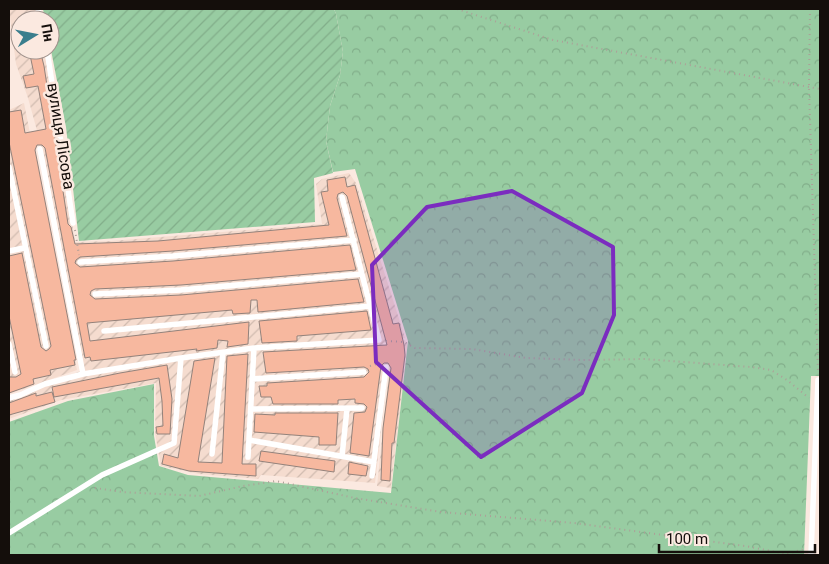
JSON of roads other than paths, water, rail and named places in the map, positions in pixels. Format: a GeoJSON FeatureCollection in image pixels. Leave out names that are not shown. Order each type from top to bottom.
{"type":"FeatureCollection","features":[{"type":"Feature","properties":{"kind":"lane","name":"вулиця Лісова"},"geometry":{"type":"LineString","coordinates":[[49,60],[74,223]]}},
{"type":"Feature","properties":{"kind":"lane"},"geometry":{"type":"LineString","coordinates":[[40,150],[83,374]]}},
{"type":"Feature","properties":{"kind":"lane"},"geometry":{"type":"LineString","coordinates":[[9,167],[24,248],[46,346]]}},
{"type":"Feature","properties":{"kind":"lane"},"geometry":{"type":"LineString","coordinates":[[9,398],[45,384],[83,374],[181,358],[254,348],[379,340],[342,197]]}},
{"type":"Feature","properties":{"kind":"lane"},"geometry":{"type":"LineString","coordinates":[[80,262],[354,240]]}},
{"type":"Feature","properties":{"kind":"lane"},"geometry":{"type":"LineString","coordinates":[[9,251],[24,248]]}},
{"type":"Feature","properties":{"kind":"lane"},"geometry":{"type":"LineString","coordinates":[[95,294],[181,290],[362,274]]}},
{"type":"Feature","properties":{"kind":"lane"},"geometry":{"type":"LineString","coordinates":[[104,331],[371,306]]}},
{"type":"Feature","properties":{"kind":"lane"},"geometry":{"type":"LineString","coordinates":[[9,344],[15,372]]}},
{"type":"Feature","properties":{"kind":"lane"},"geometry":{"type":"LineString","coordinates":[[248,457],[254,348]]}},
{"type":"Feature","properties":{"kind":"lane"},"geometry":{"type":"LineString","coordinates":[[212,454],[223,353]]}},
{"type":"Feature","properties":{"kind":"lane"},"geometry":{"type":"LineString","coordinates":[[9,532],[102,474],[174,443],[181,358]]}},
{"type":"Feature","properties":{"kind":"lane"},"geometry":{"type":"LineString","coordinates":[[372,476],[386,367]]}},
{"type":"Feature","properties":{"kind":"lane"},"geometry":{"type":"LineString","coordinates":[[252,380],[364,372]]}},
{"type":"Feature","properties":{"kind":"lane"},"geometry":{"type":"LineString","coordinates":[[811,555],[818,380]]}},
{"type":"Feature","properties":{"kind":"lane"},"geometry":{"type":"LineString","coordinates":[[251,408],[362,408]]}},
{"type":"Feature","properties":{"kind":"lane"},"geometry":{"type":"LineString","coordinates":[[342,456],[347,409]]}},
{"type":"Feature","properties":{"kind":"lane"},"geometry":{"type":"LineString","coordinates":[[249,440],[374,462]]}}]}
